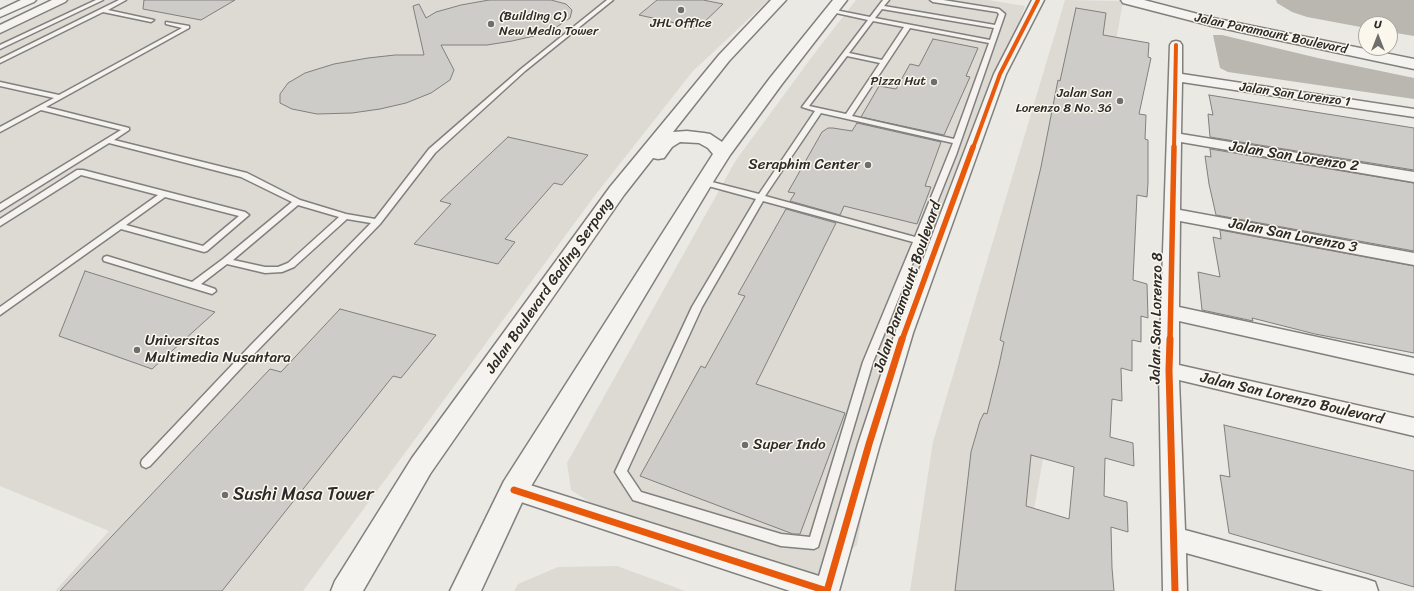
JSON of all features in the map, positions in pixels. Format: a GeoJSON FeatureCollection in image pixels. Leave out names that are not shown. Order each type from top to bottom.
{"type":"FeatureCollection","features":[{"type":"Feature","properties":{"kind":"main road","name":"Jalan Boulevard Gading Serpong"},"geometry":{"type":"LineString","coordinates":[[346,591],[421,466],[617,191],[724,58],[780,0]]}},
{"type":"Feature","properties":{"kind":"main road","name":"Jalan Paramount Boulevard"},"geometry":{"type":"LineString","coordinates":[[1128,0],[1212,22],[1414,64]]}},
{"type":"Feature","properties":{"kind":"main road","name":"Jalan Paramount Boulevard"},"geometry":{"type":"LineString","coordinates":[[1187,2],[1206,6]]}},
{"type":"Feature","properties":{"kind":"main road"},"geometry":{"type":"LineString","coordinates":[[464,591],[514,490],[704,182],[722,154],[776,81],[835,5]]}},
{"type":"Feature","properties":{"kind":"main road","name":"Jalan Paramount Boulevard"},"geometry":{"type":"LineString","coordinates":[[1260,18],[1358,39]]}},
{"type":"Feature","properties":{"kind":"main road"},"geometry":{"type":"LineString","coordinates":[[681,111],[683,121],[687,127],[694,131],[717,134],[729,132],[734,128],[763,85],[776,81]]}},
{"type":"Feature","properties":{"kind":"main road"},"geometry":{"type":"LineString","coordinates":[[617,191],[635,185],[666,143],[676,137],[687,136],[704,138],[714,144],[722,154]]}},
{"type":"Feature","properties":{"kind":"street"},"geometry":{"type":"LineString","coordinates":[[0,14],[30,0]]}},
{"type":"Feature","properties":{"kind":"street"},"geometry":{"type":"LineString","coordinates":[[0,29],[61,0]]}},
{"type":"Feature","properties":{"kind":"street","name":"Jalan Paramount Boulevard"},"geometry":{"type":"LineString","coordinates":[[827,591],[869,444],[904,333],[1000,74],[1038,0]]}},
{"type":"Feature","properties":{"kind":"street","name":"Jalan San Lorenzo 8"},"geometry":{"type":"LineString","coordinates":[[1174,591],[1169,370],[1176,45]]}},
{"type":"Feature","properties":{"kind":"street","name":"Jalan San Lorenzo 1"},"geometry":{"type":"LineString","coordinates":[[1175,77],[1414,113]]}},
{"type":"Feature","properties":{"kind":"street","name":"Jalan San Lorenzo 2"},"geometry":{"type":"LineString","coordinates":[[1174,137],[1414,177]]}},
{"type":"Feature","properties":{"kind":"street","name":"Jalan San Lorenzo 3"},"geometry":{"type":"LineString","coordinates":[[1172,214],[1414,259]]}},
{"type":"Feature","properties":{"kind":"street"},"geometry":{"type":"LineString","coordinates":[[1170,312],[1414,366]]}},
{"type":"Feature","properties":{"kind":"street","name":"Jalan San Lorenzo Boulevard"},"geometry":{"type":"LineString","coordinates":[[1169,370],[1414,427]]}},
{"type":"Feature","properties":{"kind":"street"},"geometry":{"type":"LineString","coordinates":[[514,490],[827,591]]}},
{"type":"Feature","properties":{"kind":"street"},"geometry":{"type":"LineString","coordinates":[[1173,538],[1366,591]]}},
{"type":"Feature","properties":{"kind":"lane"},"geometry":{"type":"LineString","coordinates":[[0,47],[100,0]]}},
{"type":"Feature","properties":{"kind":"lane"},"geometry":{"type":"LineString","coordinates":[[0,61],[123,0]]}},
{"type":"Feature","properties":{"kind":"lane"},"geometry":{"type":"LineString","coordinates":[[146,463],[253,349],[377,222],[432,151],[523,70],[610,0]]}},
{"type":"Feature","properties":{"kind":"lane"},"geometry":{"type":"LineString","coordinates":[[886,0],[805,107],[956,142]]}},
{"type":"Feature","properties":{"kind":"lane"},"geometry":{"type":"LineString","coordinates":[[819,110],[761,197],[698,307],[621,472],[637,496],[781,540],[814,543],[868,362],[956,142],[1002,14],[1001,12],[933,0]]}},
{"type":"Feature","properties":{"kind":"lane"},"geometry":{"type":"LineString","coordinates":[[835,5],[872,19],[992,42]]}},
{"type":"Feature","properties":{"kind":"lane"},"geometry":{"type":"LineString","coordinates":[[881,6],[997,27]]}},
{"type":"Feature","properties":{"kind":"lane"},"geometry":{"type":"LineString","coordinates":[[102,10],[151,20]]}},
{"type":"Feature","properties":{"kind":"lane"},"geometry":{"type":"LineString","coordinates":[[0,130],[187,27],[168,23]]}},
{"type":"Feature","properties":{"kind":"lane"},"geometry":{"type":"LineString","coordinates":[[848,116],[908,26]]}},
{"type":"Feature","properties":{"kind":"lane"},"geometry":{"type":"LineString","coordinates":[[845,54],[884,62]]}},
{"type":"Feature","properties":{"kind":"lane"},"geometry":{"type":"LineString","coordinates":[[0,84],[60,97]]}},
{"type":"Feature","properties":{"kind":"lane"},"geometry":{"type":"LineString","coordinates":[[0,208],[127,129],[40,108]]}},
{"type":"Feature","properties":{"kind":"lane"},"geometry":{"type":"LineString","coordinates":[[108,141],[244,175],[297,202],[345,216],[377,222]]}},
{"type":"Feature","properties":{"kind":"lane"},"geometry":{"type":"LineString","coordinates":[[0,223],[80,172],[246,215],[204,249],[120,226]]}},
{"type":"Feature","properties":{"kind":"lane"},"geometry":{"type":"LineString","coordinates":[[704,182],[917,240]]}},
{"type":"Feature","properties":{"kind":"lane"},"geometry":{"type":"LineString","coordinates":[[0,312],[164,194]]}},
{"type":"Feature","properties":{"kind":"lane"},"geometry":{"type":"LineString","coordinates":[[17,198],[33,202]]}},
{"type":"Feature","properties":{"kind":"lane"},"geometry":{"type":"LineString","coordinates":[[193,286],[226,261],[297,202]]}},
{"type":"Feature","properties":{"kind":"lane"},"geometry":{"type":"LineString","coordinates":[[226,261],[265,270],[279,270],[291,265],[345,216]]}},
{"type":"Feature","properties":{"kind":"lane"},"geometry":{"type":"LineString","coordinates":[[107,259],[212,291]]}},
{"type":"Feature","properties":{"kind":"shaded area","name":"Universitas Multimedia Nusantara"},"geometry":{"type":"Polygon","coordinates":[[[67,0],[769,0],[693,71],[596,194],[303,591],[55,591],[109,531],[0,486],[0,31],[67,0]]]}},
{"type":"Feature","properties":{"kind":"shaded area"},"geometry":{"type":"Polygon","coordinates":[[[856,0],[988,0],[1025,6],[876,430],[857,545],[818,578],[591,503],[571,490],[567,463],[736,160],[856,0]]]}},
{"type":"Feature","properties":{"kind":"shaded area"},"geometry":{"type":"Polygon","coordinates":[[[1065,0],[1123,1],[1034,510],[1031,591],[910,591],[933,442],[1065,0]]]}},
{"type":"Feature","properties":{"kind":"shaded area"},"geometry":{"type":"Polygon","coordinates":[[[1276,0],[1414,0],[1414,36],[1398,33],[1398,16],[1358,16],[1358,27],[1307,17],[1292,12],[1277,3],[1276,0]]]}},
{"type":"Feature","properties":{"kind":"shaded area"},"geometry":{"type":"Polygon","coordinates":[[[1213,35],[1222,35],[1318,58],[1414,78],[1414,99],[1228,72],[1220,68],[1213,35]]]}},
{"type":"Feature","properties":{"kind":"shaded area"},"geometry":{"type":"Polygon","coordinates":[[[617,566],[685,591],[514,591],[518,584],[558,567],[617,566]]]}},
{"type":"Feature","properties":{"kind":"building"},"geometry":{"type":"Polygon","coordinates":[[[144,0],[235,0],[201,20],[143,9],[144,0]]]}},
{"type":"Feature","properties":{"kind":"building"},"geometry":{"type":"Polygon","coordinates":[[[489,0],[551,0],[566,4],[572,10],[570,18],[555,28],[534,36],[487,45],[441,45],[454,70],[450,80],[431,93],[406,103],[352,113],[317,114],[292,109],[280,103],[280,94],[288,83],[305,73],[334,64],[368,58],[395,55],[424,55],[413,6],[419,4],[426,18],[436,12],[461,5],[489,0]]]}},
{"type":"Feature","properties":{"kind":"building","name":"JHL Office"},"geometry":{"type":"Polygon","coordinates":[[[657,0],[703,0],[723,4],[698,28],[639,15],[657,0]]]}},
{"type":"Feature","properties":{"kind":"building"},"geometry":{"type":"Polygon","coordinates":[[[1076,8],[1106,13],[1103,35],[1149,43],[1148,57],[1151,58],[1139,114],[1146,115],[1145,139],[1148,140],[1148,183],[1147,197],[1137,195],[1133,280],[1147,284],[1148,318],[1141,316],[1141,342],[1132,340],[1132,371],[1121,368],[1122,401],[1112,399],[1110,437],[1133,443],[1134,466],[1105,458],[1104,496],[1127,502],[1128,532],[1111,527],[1114,591],[955,591],[971,452],[980,421],[984,413],[987,414],[999,365],[1004,342],[1000,340],[1041,167],[1058,80],[1060,81],[1076,8]],[[1031,455],[1026,506],[1069,519],[1074,467],[1031,455]]]}},
{"type":"Feature","properties":{"kind":"building"},"geometry":{"type":"Polygon","coordinates":[[[933,39],[978,48],[966,76],[970,77],[944,135],[861,117],[879,86],[896,89],[910,64],[919,66],[933,39]]]}},
{"type":"Feature","properties":{"kind":"building"},"geometry":{"type":"Polygon","coordinates":[[[1209,95],[1414,128],[1414,170],[1210,137],[1208,114],[1213,115],[1209,95]]]}},
{"type":"Feature","properties":{"kind":"building","name":"Seraphim Center"},"geometry":{"type":"Polygon","coordinates":[[[857,123],[941,142],[925,186],[931,187],[917,224],[844,206],[840,215],[790,201],[795,193],[788,192],[822,132],[828,128],[852,131],[857,123]]]}},
{"type":"Feature","properties":{"kind":"building"},"geometry":{"type":"Polygon","coordinates":[[[508,137],[588,155],[562,185],[554,183],[505,239],[515,242],[498,264],[414,244],[451,204],[440,201],[508,137]]]}},
{"type":"Feature","properties":{"kind":"building"},"geometry":{"type":"Polygon","coordinates":[[[1210,149],[1414,183],[1414,251],[1216,215],[1205,156],[1211,157],[1210,149]]]}},
{"type":"Feature","properties":{"kind":"building","name":"Super Indo"},"geometry":{"type":"Polygon","coordinates":[[[786,209],[836,223],[756,384],[845,413],[800,534],[793,534],[640,476],[701,366],[705,368],[745,296],[738,294],[786,209]]]}},
{"type":"Feature","properties":{"kind":"building"},"geometry":{"type":"Polygon","coordinates":[[[1220,230],[1414,266],[1414,353],[1315,334],[1252,318],[1253,321],[1202,310],[1198,272],[1220,277],[1213,237],[1221,239],[1220,230]]]}},
{"type":"Feature","properties":{"kind":"building"},"geometry":{"type":"Polygon","coordinates":[[[85,271],[215,312],[152,369],[59,336],[85,271]]]}},
{"type":"Feature","properties":{"kind":"building","name":"Sushi Masa Tower"},"geometry":{"type":"Polygon","coordinates":[[[340,309],[436,335],[401,378],[393,376],[222,591],[60,591],[270,369],[281,372],[340,309]]]}},
{"type":"Feature","properties":{"kind":"building"},"geometry":{"type":"Polygon","coordinates":[[[1224,425],[1414,471],[1414,587],[1229,533],[1220,475],[1230,477],[1224,425]]]}},
{"type":"Feature","properties":{"kind":"cycle path"},"geometry":{"type":"LineString","coordinates":[[827,591],[869,444],[904,333],[1000,74],[1038,0]]}},
{"type":"Feature","properties":{"kind":"cycle path"},"geometry":{"type":"LineString","coordinates":[[1175,591],[1169,370],[1176,45]]}},
{"type":"Feature","properties":{"kind":"cycle path"},"geometry":{"type":"LineString","coordinates":[[514,490],[827,591]]}},
{"type":"Feature","properties":{"kind":"place","name":"JHL Office"},"geometry":{"type":"Point","coordinates":[681,10]}},
{"type":"Feature","properties":{"kind":"place","name":"(Building C) New Media Tower"},"geometry":{"type":"Point","coordinates":[491,24]}},
{"type":"Feature","properties":{"kind":"place","name":"Pizza Hut"},"geometry":{"type":"Point","coordinates":[934,82]}},
{"type":"Feature","properties":{"kind":"place","name":"Jalan San Lorenzo 8 No. 36"},"geometry":{"type":"Point","coordinates":[1120,101]}},
{"type":"Feature","properties":{"kind":"place","name":"Seraphim Center"},"geometry":{"type":"Point","coordinates":[868,165]}},
{"type":"Feature","properties":{"kind":"place","name":"Universitas Multimedia Nusantara"},"geometry":{"type":"Point","coordinates":[137,350]}},
{"type":"Feature","properties":{"kind":"place","name":"Super Indo"},"geometry":{"type":"Point","coordinates":[745,445]}},
{"type":"Feature","properties":{"kind":"place","name":"Sushi Masa Tower"},"geometry":{"type":"Point","coordinates":[225,495]}}]}
